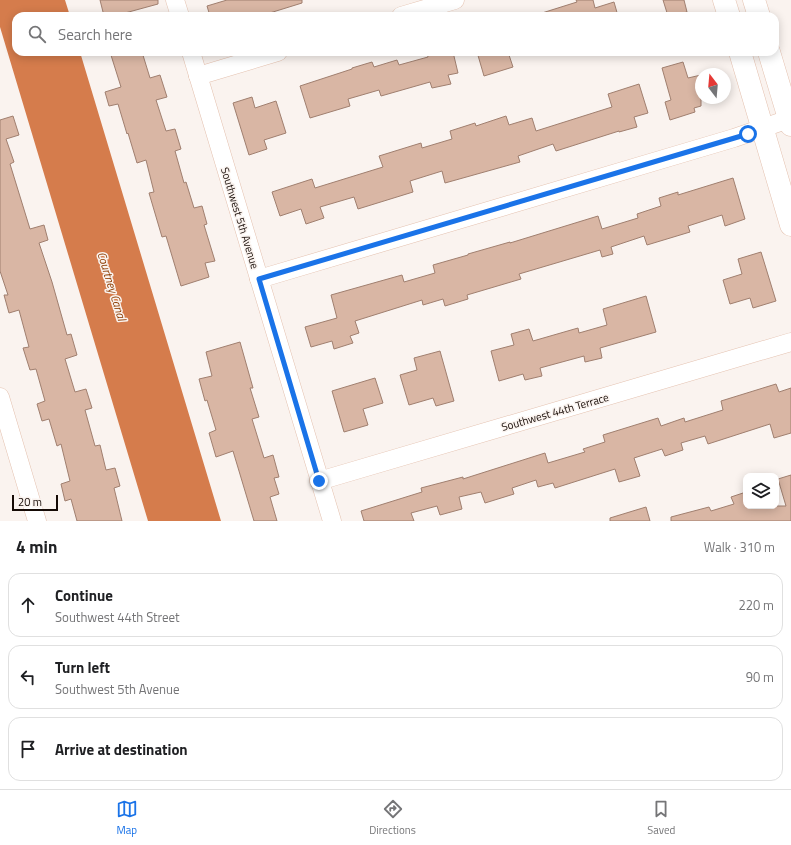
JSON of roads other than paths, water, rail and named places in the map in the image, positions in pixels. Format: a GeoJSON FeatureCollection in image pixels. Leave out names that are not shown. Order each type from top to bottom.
{"type":"FeatureCollection","features":[{"type":"Feature","properties":{"kind":"street"},"geometry":{"type":"LineString","coordinates":[[175,0],[179,12]]}},
{"type":"Feature","properties":{"kind":"street"},"geometry":{"type":"LineString","coordinates":[[415,12],[456,0]]}},
{"type":"Feature","properties":{"kind":"street"},"geometry":{"type":"LineString","coordinates":[[724,0],[728,12]]}},
{"type":"Feature","properties":{"kind":"street"},"geometry":{"type":"LineString","coordinates":[[754,0],[758,12]]}},
{"type":"Feature","properties":{"kind":"street","name":"Southwest 5th Avenue"},"geometry":{"type":"LineString","coordinates":[[192,56],[332,521]]}},
{"type":"Feature","properties":{"kind":"street"},"geometry":{"type":"LineString","coordinates":[[198,76],[265,56]]}},
{"type":"Feature","properties":{"kind":"street"},"geometry":{"type":"LineString","coordinates":[[741,56],[791,225]]}},
{"type":"Feature","properties":{"kind":"street"},"geometry":{"type":"LineString","coordinates":[[259,279],[726,141],[762,129],[790,122],[770,56]]}},
{"type":"Feature","properties":{"kind":"street","name":"Southwest 44th Terrace"},"geometry":{"type":"LineString","coordinates":[[319,481],[791,342]]}},
{"type":"Feature","properties":{"kind":"street"},"geometry":{"type":"LineString","coordinates":[[0,396],[38,521]]}},
{"type":"Feature","properties":{"kind":"water","name":"Courtney Canal"},"geometry":{"type":"Polygon","coordinates":[[[0,0],[65,0],[69,12],[12,12],[12,56],[81,56],[221,521],[148,521],[0,27],[0,0]]]}}]}
